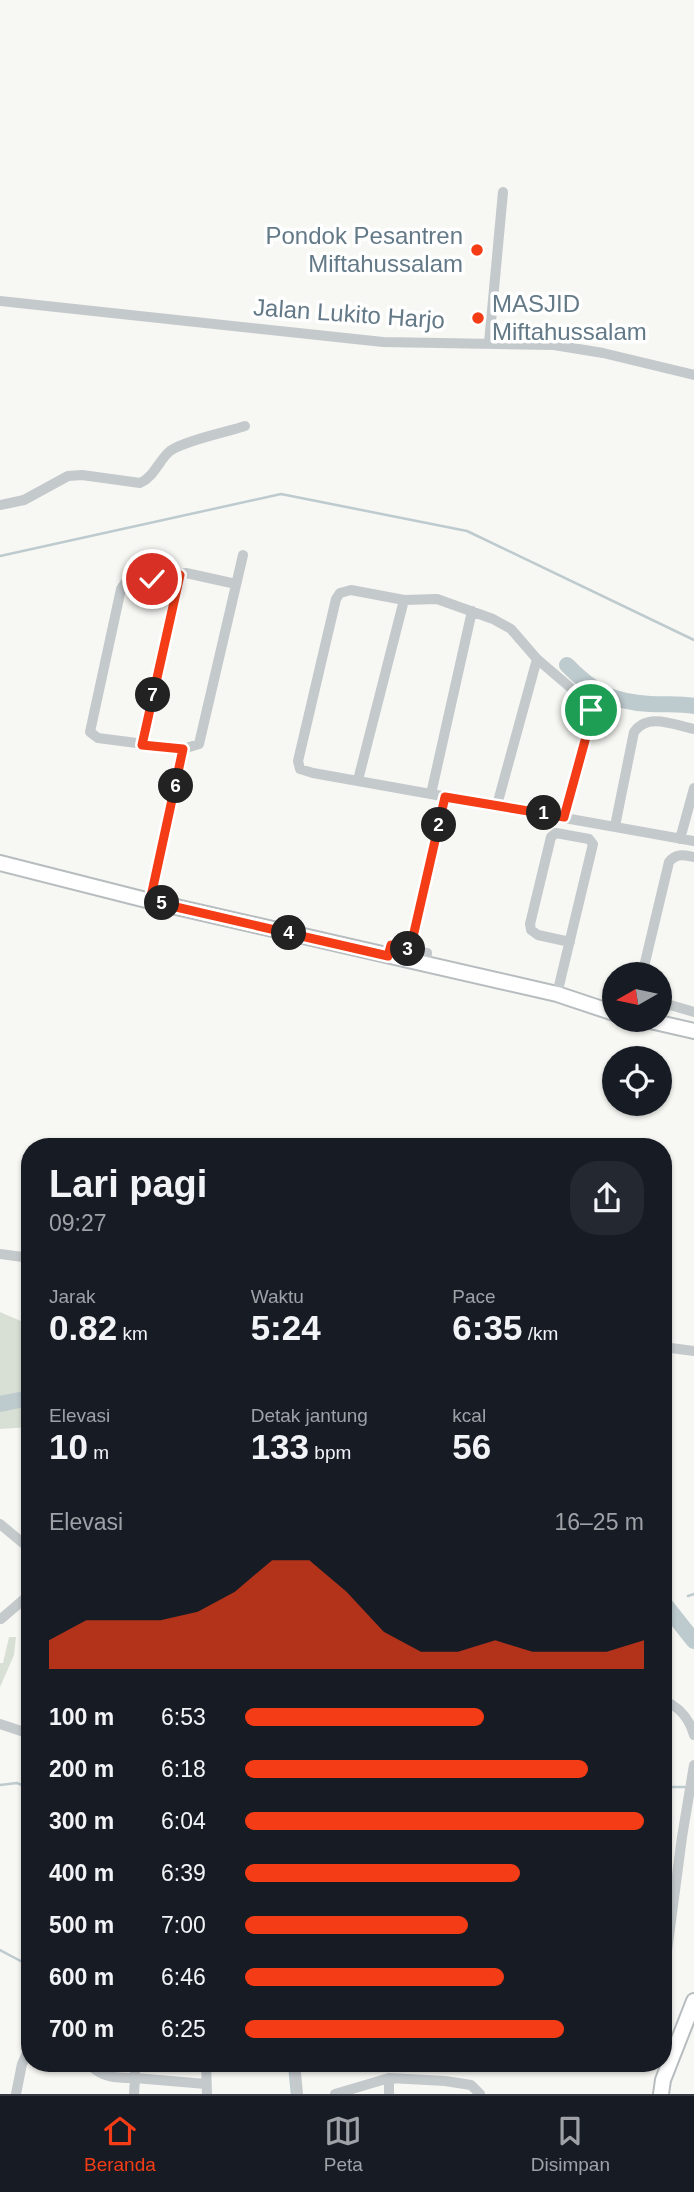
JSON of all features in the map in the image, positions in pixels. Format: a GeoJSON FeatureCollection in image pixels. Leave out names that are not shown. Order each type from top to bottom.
{"type":"FeatureCollection","features":[{"type":"Feature","properties":{"kind":"main road"},"geometry":{"type":"LineString","coordinates":[[0,863],[150,901],[557,995],[602,1009]]}},
{"type":"Feature","properties":{"kind":"main road"},"geometry":{"type":"LineString","coordinates":[[672,1026],[694,1031]]}},
{"type":"Feature","properties":{"kind":"main road"},"geometry":{"type":"LineString","coordinates":[[672,2060],[694,2001]]}},
{"type":"Feature","properties":{"kind":"street"},"geometry":{"type":"LineString","coordinates":[[489,343],[503,192]]}},
{"type":"Feature","properties":{"kind":"street","name":"Jalan Lukito Harjo"},"geometry":{"type":"LineString","coordinates":[[0,301],[383,342],[554,345],[603,353],[694,375]]}},
{"type":"Feature","properties":{"kind":"street"},"geometry":{"type":"LineString","coordinates":[[0,505],[24,500],[68,476],[82,475],[140,483],[148,479],[174,448],[245,426]]}},
{"type":"Feature","properties":{"kind":"street"},"geometry":{"type":"LineString","coordinates":[[236,584],[194,574],[125,583],[121,589],[90,732],[98,738],[142,745],[183,749],[199,744],[243,555]]}},
{"type":"Feature","properties":{"kind":"street"},"geometry":{"type":"LineString","coordinates":[[142,745],[180,575]]}},
{"type":"Feature","properties":{"kind":"street"},"geometry":{"type":"LineString","coordinates":[[564,817],[591,710],[584,700],[537,659],[511,629],[437,599],[404,600],[351,590],[344,591],[336,598],[298,765],[300,769],[694,841]]}},
{"type":"Feature","properties":{"kind":"street"},"geometry":{"type":"LineString","coordinates":[[358,780],[404,600]]}},
{"type":"Feature","properties":{"kind":"street"},"geometry":{"type":"LineString","coordinates":[[431,794],[471,611]]}},
{"type":"Feature","properties":{"kind":"street"},"geometry":{"type":"LineString","coordinates":[[497,805],[537,659]]}},
{"type":"Feature","properties":{"kind":"street"},"geometry":{"type":"LineString","coordinates":[[615,827],[635,732],[640,724],[650,720],[694,729]]}},
{"type":"Feature","properties":{"kind":"street"},"geometry":{"type":"LineString","coordinates":[[150,901],[183,749]]}},
{"type":"Feature","properties":{"kind":"street"},"geometry":{"type":"LineString","coordinates":[[680,839],[694,788]]}},
{"type":"Feature","properties":{"kind":"street"},"geometry":{"type":"LineString","coordinates":[[410,950],[445,797]]}},
{"type":"Feature","properties":{"kind":"street"},"geometry":{"type":"LineString","coordinates":[[557,995],[570,942],[593,844],[589,839],[556,833],[551,837],[530,924],[531,930],[538,935],[570,942]]}},
{"type":"Feature","properties":{"kind":"street"},"geometry":{"type":"LineString","coordinates":[[645,962],[669,862],[674,856],[694,857]]}},
{"type":"Feature","properties":{"kind":"street"},"geometry":{"type":"LineString","coordinates":[[388,956],[391,945],[427,953],[426,964]]}},
{"type":"Feature","properties":{"kind":"street"},"geometry":{"type":"LineString","coordinates":[[672,1006],[694,1012]]}},
{"type":"Feature","properties":{"kind":"street"},"geometry":{"type":"LineString","coordinates":[[0,1254],[21,1257]]}},
{"type":"Feature","properties":{"kind":"street"},"geometry":{"type":"LineString","coordinates":[[672,1348],[694,1351]]}},
{"type":"Feature","properties":{"kind":"street"},"geometry":{"type":"LineString","coordinates":[[0,1524],[21,1542]]}},
{"type":"Feature","properties":{"kind":"street"},"geometry":{"type":"LineString","coordinates":[[1,1619],[21,1602]]}},
{"type":"Feature","properties":{"kind":"street"},"geometry":{"type":"LineString","coordinates":[[672,1705],[690,1720],[694,1735]]}},
{"type":"Feature","properties":{"kind":"street"},"geometry":{"type":"LineString","coordinates":[[0,1724],[21,1731]]}},
{"type":"Feature","properties":{"kind":"street"},"geometry":{"type":"LineString","coordinates":[[672,1913],[694,1765]]}},
{"type":"Feature","properties":{"kind":"street"},"geometry":{"type":"LineString","coordinates":[[16,2094],[21,2072]]}},
{"type":"Feature","properties":{"kind":"street"},"geometry":{"type":"LineString","coordinates":[[97,2072],[111,2078],[135,2078],[207,2089]]}},
{"type":"Feature","properties":{"kind":"street"},"geometry":{"type":"LineString","coordinates":[[134,2094],[135,2072]]}},
{"type":"Feature","properties":{"kind":"street"},"geometry":{"type":"LineString","coordinates":[[296,2072],[298,2094]]}},
{"type":"Feature","properties":{"kind":"street"},"geometry":{"type":"LineString","coordinates":[[389,2078],[389,2094]]}},
{"type":"Feature","properties":{"kind":"street"},"geometry":{"type":"LineString","coordinates":[[335,2094],[389,2078],[471,2085],[480,2094]]}},
{"type":"Feature","properties":{"kind":"shaded area"},"geometry":{"type":"Polygon","coordinates":[[[0,1312],[21,1321],[21,1428],[0,1429],[0,1312]]]}},
{"type":"Feature","properties":{"kind":"shaded area"},"geometry":{"type":"Polygon","coordinates":[[[9,1637],[16,1637],[14,1655],[0,1687],[0,1663],[3,1663],[9,1637]]]}},
{"type":"Feature","properties":{"kind":"waterway"},"geometry":{"type":"LineString","coordinates":[[0,556],[281,494],[467,531],[694,640]]}},
{"type":"Feature","properties":{"kind":"waterway"},"geometry":{"type":"LineString","coordinates":[[567,665],[585,682],[614,698],[637,703],[694,706]]}},
{"type":"Feature","properties":{"kind":"waterway"},"geometry":{"type":"LineString","coordinates":[[0,1404],[21,1400]]}},
{"type":"Feature","properties":{"kind":"waterway"},"geometry":{"type":"LineString","coordinates":[[688,1596],[694,1594]]}},
{"type":"Feature","properties":{"kind":"waterway"},"geometry":{"type":"LineString","coordinates":[[672,1613],[694,1641]]}},
{"type":"Feature","properties":{"kind":"waterway"},"geometry":{"type":"LineString","coordinates":[[0,1785],[21,1785]]}},
{"type":"Feature","properties":{"kind":"waterway"},"geometry":{"type":"LineString","coordinates":[[672,1787],[686,1787]]}},
{"type":"Feature","properties":{"kind":"waterway"},"geometry":{"type":"LineString","coordinates":[[0,1950],[21,1961]]}},
{"type":"Feature","properties":{"kind":"waterway"},"geometry":{"type":"LineString","coordinates":[[290,2072],[292,2094]]}},
{"type":"Feature","properties":{"kind":"place","name":"Pondok Pesantren Miftahussalam"},"geometry":{"type":"Point","coordinates":[477,250]}},
{"type":"Feature","properties":{"kind":"place","name":"MASJID Miftahussalam"},"geometry":{"type":"Point","coordinates":[478,318]}},
{"type":"Feature","properties":{"kind":"route"},"geometry":{"type":"LineString","coordinates":[[152,579],[180,575],[142,745],[183,749],[150,901],[388,956],[391,945],[410,950],[445,797],[564,817],[591,710]]}}]}
